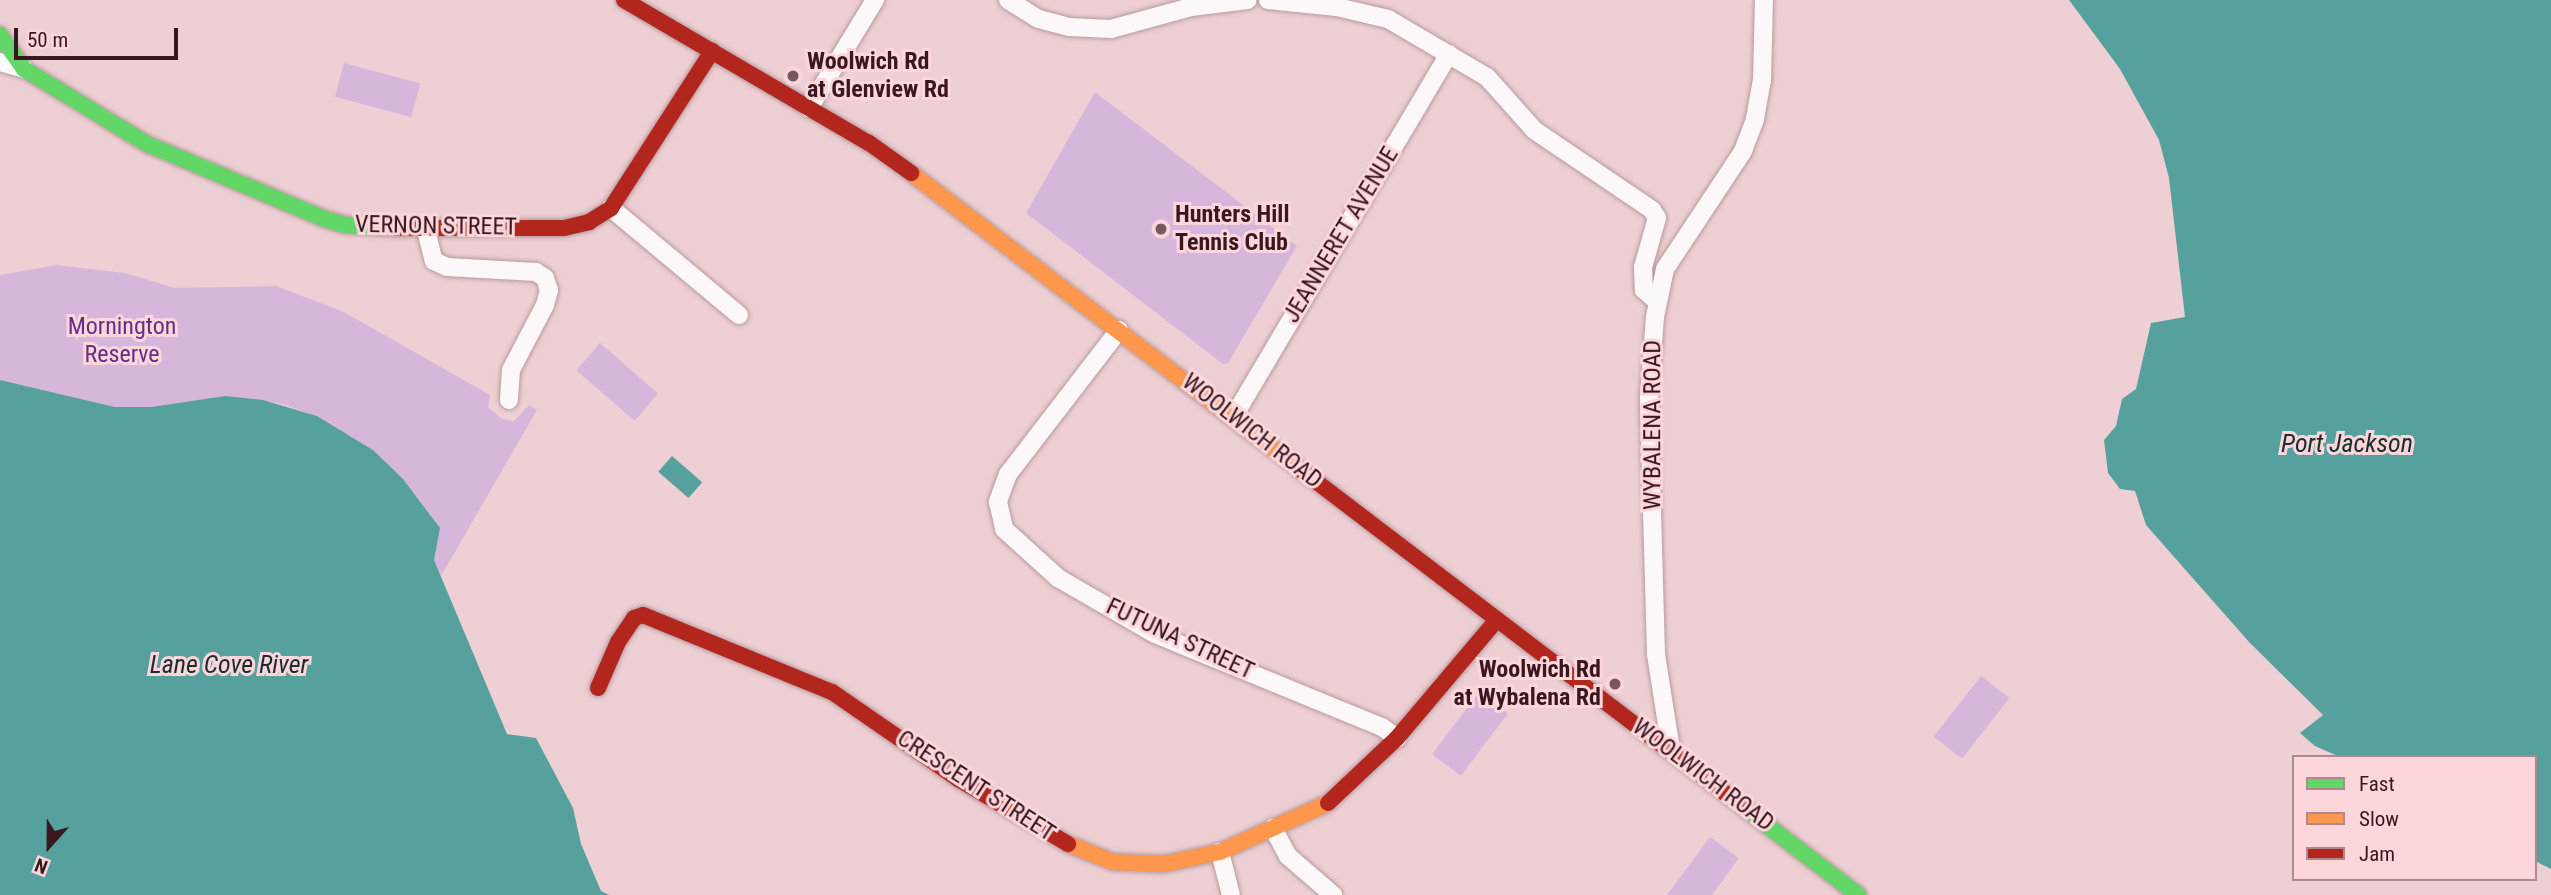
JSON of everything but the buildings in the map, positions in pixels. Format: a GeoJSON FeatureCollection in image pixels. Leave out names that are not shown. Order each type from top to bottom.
{"type":"FeatureCollection","features":[{"type":"Feature","properties":{"kind":"street","name":"WOOLWICH ROAD"},"geometry":{"type":"LineString","coordinates":[[624,0],[809,108],[924,182],[1234,416],[1496,621],[1671,750],[1858,895]]}},
{"type":"Feature","properties":{"kind":"street"},"geometry":{"type":"LineString","coordinates":[[809,108],[875,0]]}},
{"type":"Feature","properties":{"kind":"street"},"geometry":{"type":"LineString","coordinates":[[1008,0],[1039,19],[1069,27],[1111,29],[1191,8],[1248,0]]}},
{"type":"Feature","properties":{"kind":"street"},"geometry":{"type":"LineString","coordinates":[[1268,0],[1327,5],[1388,19],[1487,77],[1534,130],[1652,210],[1657,218],[1643,267],[1644,290],[1658,302]]}},
{"type":"Feature","properties":{"kind":"street","name":"WYBALENA ROAD"},"geometry":{"type":"LineString","coordinates":[[1671,750],[1656,633],[1649,398],[1658,302],[1665,269],[1743,151],[1755,119],[1762,81],[1764,0]]}},
{"type":"Feature","properties":{"kind":"street","name":"VERNON STREET"},"geometry":{"type":"LineString","coordinates":[[0,35],[24,69]]}},
{"type":"Feature","properties":{"kind":"street","name":"VERNON STREET"},"geometry":{"type":"LineString","coordinates":[[0,62],[24,69],[147,144],[261,194],[345,225],[426,230],[565,228],[589,222],[611,208],[712,51]]}},
{"type":"Feature","properties":{"kind":"street","name":"JEANNERET AVENUE"},"geometry":{"type":"LineString","coordinates":[[1234,416],[1449,54]]}},
{"type":"Feature","properties":{"kind":"street"},"geometry":{"type":"LineString","coordinates":[[611,208],[739,315]]}},
{"type":"Feature","properties":{"kind":"street"},"geometry":{"type":"LineString","coordinates":[[426,230],[434,261],[447,267],[536,272],[545,278],[549,290],[545,305],[511,370],[509,400]]}},
{"type":"Feature","properties":{"kind":"street","name":"FUTUNA STREET"},"geometry":{"type":"LineString","coordinates":[[1119,330],[1008,474],[998,502],[1004,529],[1058,578],[1155,634],[1382,727],[1397,738]]}},
{"type":"Feature","properties":{"kind":"street","name":"CRESCENT STREET"},"geometry":{"type":"LineString","coordinates":[[598,688],[618,642],[634,618],[643,615],[783,668],[832,692],[958,779],[1057,840],[1113,862],[1164,864],[1220,852],[1337,799],[1397,738],[1496,621]]}},
{"type":"Feature","properties":{"kind":"street"},"geometry":{"type":"LineString","coordinates":[[1273,828],[1288,856],[1333,895]]}},
{"type":"Feature","properties":{"kind":"street"},"geometry":{"type":"LineString","coordinates":[[1220,852],[1231,895]]}},
{"type":"Feature","properties":{"kind":"green space"},"geometry":{"type":"Polygon","coordinates":[[[344,63],[420,83],[411,117],[335,97],[344,63]]]}},
{"type":"Feature","properties":{"kind":"green space","name":"Hunters Hill Tennis Club"},"geometry":{"type":"Polygon","coordinates":[[[1095,92],[1297,246],[1228,363],[1223,364],[1026,213],[1095,92]]]}},
{"type":"Feature","properties":{"kind":"green space","name":"Mornington Reserve"},"geometry":{"type":"Polygon","coordinates":[[[56,265],[125,273],[175,288],[276,286],[344,312],[490,395],[488,407],[502,419],[514,421],[529,405],[537,410],[441,576],[434,560],[432,517],[413,492],[373,450],[317,416],[282,404],[225,396],[151,407],[115,407],[0,380],[0,275],[56,265]]]}},
{"type":"Feature","properties":{"kind":"green space"},"geometry":{"type":"Polygon","coordinates":[[[600,343],[658,394],[634,421],[576,370],[600,343]]]}},
{"type":"Feature","properties":{"kind":"green space"},"geometry":{"type":"Polygon","coordinates":[[[1981,676],[2009,698],[1962,759],[1934,737],[1981,676]]]}},
{"type":"Feature","properties":{"kind":"green space"},"geometry":{"type":"Polygon","coordinates":[[[1479,692],[1508,714],[1461,776],[1432,754],[1479,692]]]}},
{"type":"Feature","properties":{"kind":"green space"},"geometry":{"type":"Polygon","coordinates":[[[1710,837],[1739,858],[1712,895],[1667,895],[1710,837]]]}},
{"type":"Feature","properties":{"kind":"water","name":"Port Jackson"},"geometry":{"type":"Polygon","coordinates":[[[2069,0],[2551,0],[2551,869],[2537,862],[2537,755],[2335,755],[2315,746],[2300,733],[2323,715],[2249,642],[2146,525],[2135,491],[2120,489],[2108,473],[2104,440],[2116,426],[2122,399],[2136,389],[2151,323],[2185,317],[2169,178],[2159,140],[2120,69],[2069,0]]]}},
{"type":"Feature","properties":{"kind":"water","name":"Lane Cove River"},"geometry":{"type":"Polygon","coordinates":[[[0,380],[115,407],[151,407],[225,396],[263,400],[317,416],[373,450],[403,479],[440,528],[434,560],[507,734],[536,738],[573,808],[581,844],[601,891],[609,895],[0,895],[0,380]]]}},
{"type":"Feature","properties":{"kind":"water"},"geometry":{"type":"Polygon","coordinates":[[[672,456],[702,482],[688,498],[658,472],[672,456]]]}},
{"type":"Feature","properties":{"kind":"traffic: fast"},"geometry":{"type":"LineString","coordinates":[[0,35],[24,69],[147,144],[322,218],[345,225],[397,228]]}},
{"type":"Feature","properties":{"kind":"traffic: fast"},"geometry":{"type":"LineString","coordinates":[[1747,810],[1858,895]]}},
{"type":"Feature","properties":{"kind":"traffic: slow"},"geometry":{"type":"LineString","coordinates":[[911,173],[1301,470]]}},
{"type":"Feature","properties":{"kind":"traffic: slow"},"geometry":{"type":"LineString","coordinates":[[1068,844],[1113,862],[1164,864],[1220,852],[1328,803]]}},
{"type":"Feature","properties":{"kind":"traffic: jam"},"geometry":{"type":"LineString","coordinates":[[624,0],[869,143],[911,173]]}},
{"type":"Feature","properties":{"kind":"traffic: jam"},"geometry":{"type":"LineString","coordinates":[[397,228],[564,228],[589,222],[611,208],[712,51]]}},
{"type":"Feature","properties":{"kind":"traffic: jam"},"geometry":{"type":"LineString","coordinates":[[1301,470],[1747,810]]}},
{"type":"Feature","properties":{"kind":"traffic: jam"},"geometry":{"type":"LineString","coordinates":[[598,688],[618,642],[634,618],[643,615],[832,692],[958,779],[1068,844]]}},
{"type":"Feature","properties":{"kind":"traffic: jam"},"geometry":{"type":"LineString","coordinates":[[1328,803],[1397,738],[1496,621]]}},
{"type":"Feature","properties":{"kind":"place","name":"Woolwich Rd at Glenview Rd"},"geometry":{"type":"Point","coordinates":[793,76]}},
{"type":"Feature","properties":{"kind":"place","name":"Hunters Hill Tennis Club"},"geometry":{"type":"Point","coordinates":[1161,229]}},
{"type":"Feature","properties":{"kind":"place","name":"Woolwich Rd at Wybalena Rd"},"geometry":{"type":"Point","coordinates":[1615,684]}}]}
